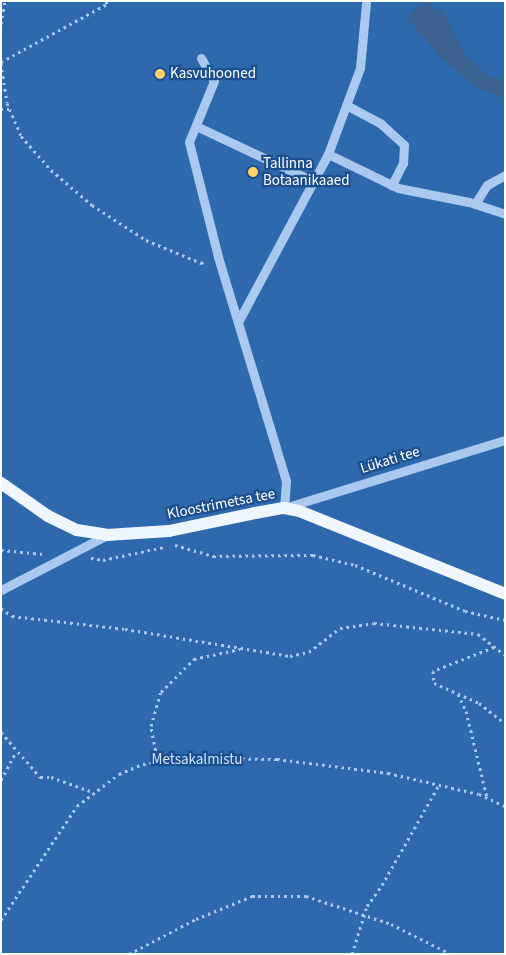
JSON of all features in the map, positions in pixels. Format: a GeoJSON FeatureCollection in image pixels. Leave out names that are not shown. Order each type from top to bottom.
{"type":"FeatureCollection","features":[{"type":"Feature","properties":{"kind":"main road","name":"Kloostrimetsa tee"},"geometry":{"type":"LineString","coordinates":[[1,483],[48,516],[77,530],[107,535],[169,531],[284,508],[314,514],[505,594]]}},
{"type":"Feature","properties":{"kind":"street"},"geometry":{"type":"LineString","coordinates":[[238,322],[328,154],[360,68],[366,2]]}},
{"type":"Feature","properties":{"kind":"street"},"geometry":{"type":"LineString","coordinates":[[201,58],[214,80],[189,142],[218,257],[286,481],[284,508]]}},
{"type":"Feature","properties":{"kind":"street"},"geometry":{"type":"LineString","coordinates":[[346,105],[381,124],[404,145],[403,163],[392,185]]}},
{"type":"Feature","properties":{"kind":"street"},"geometry":{"type":"LineString","coordinates":[[196,126],[313,181]]}},
{"type":"Feature","properties":{"kind":"street"},"geometry":{"type":"LineString","coordinates":[[328,154],[392,185],[475,204],[505,214]]}},
{"type":"Feature","properties":{"kind":"street"},"geometry":{"type":"LineString","coordinates":[[475,204],[487,185],[505,175]]}},
{"type":"Feature","properties":{"kind":"street","name":"Lükati tee"},"geometry":{"type":"LineString","coordinates":[[284,508],[505,440]]}},
{"type":"Feature","properties":{"kind":"street"},"geometry":{"type":"LineString","coordinates":[[1,590],[72,555],[107,535]]}},
{"type":"Feature","properties":{"kind":"path"},"geometry":{"type":"LineString","coordinates":[[1,24],[5,1]]}},
{"type":"Feature","properties":{"kind":"path"},"geometry":{"type":"LineString","coordinates":[[106,1],[107,4],[1,63],[9,109],[21,136],[51,170],[92,205],[146,240],[201,262],[218,257]]}},
{"type":"Feature","properties":{"kind":"path"},"geometry":{"type":"LineString","coordinates":[[1,109],[9,109]]}},
{"type":"Feature","properties":{"kind":"path"},"geometry":{"type":"LineString","coordinates":[[1,550],[72,555],[103,560],[175,545],[212,556],[314,555],[355,565],[465,611],[505,620]]}},
{"type":"Feature","properties":{"kind":"path"},"geometry":{"type":"LineString","coordinates":[[1,608],[12,616],[290,656],[309,652],[340,628],[374,623],[478,634],[505,655]]}},
{"type":"Feature","properties":{"kind":"path"},"geometry":{"type":"LineString","coordinates":[[494,647],[433,671],[434,683],[479,703],[505,723]]}},
{"type":"Feature","properties":{"kind":"path"},"geometry":{"type":"LineString","coordinates":[[158,762],[152,726],[161,692],[194,659],[243,648]]}},
{"type":"Feature","properties":{"kind":"path"},"geometry":{"type":"LineString","coordinates":[[458,693],[466,711],[487,798]]}},
{"type":"Feature","properties":{"kind":"path"},"geometry":{"type":"LineString","coordinates":[[1,732],[16,752],[40,777],[50,777],[94,793]]}},
{"type":"Feature","properties":{"kind":"path"},"geometry":{"type":"LineString","coordinates":[[1,780],[16,752]]}},
{"type":"Feature","properties":{"kind":"path"},"geometry":{"type":"LineString","coordinates":[[1,920],[57,831],[77,806],[118,774],[158,762],[203,758],[277,759],[388,773],[487,798],[505,806]]}},
{"type":"Feature","properties":{"kind":"path"},"geometry":{"type":"LineString","coordinates":[[352,954],[364,915],[439,785]]}},
{"type":"Feature","properties":{"kind":"path"},"geometry":{"type":"LineString","coordinates":[[129,954],[196,919],[252,896],[306,896],[391,924],[451,954]]}},
{"type":"Feature","properties":{"kind":"green space","name":"Metsakalmistu"},"geometry":{"type":"Polygon","coordinates":[[[1,1],[505,1],[505,954],[1,954],[1,1]]]}},
{"type":"Feature","properties":{"kind":"shaded area"},"geometry":{"type":"Polygon","coordinates":[[[418,6],[443,11],[465,55],[488,76],[505,80],[505,99],[478,88],[443,60],[407,18],[418,6]]]}},
{"type":"Feature","properties":{"kind":"waterway"},"geometry":{"type":"LineString","coordinates":[[426,1],[431,15]]}},
{"type":"Feature","properties":{"kind":"place","name":"Kasvuhooned"},"geometry":{"type":"Point","coordinates":[160,74]}},
{"type":"Feature","properties":{"kind":"place","name":"Tallinna Botaanikaaed"},"geometry":{"type":"Point","coordinates":[253,172]}}]}
